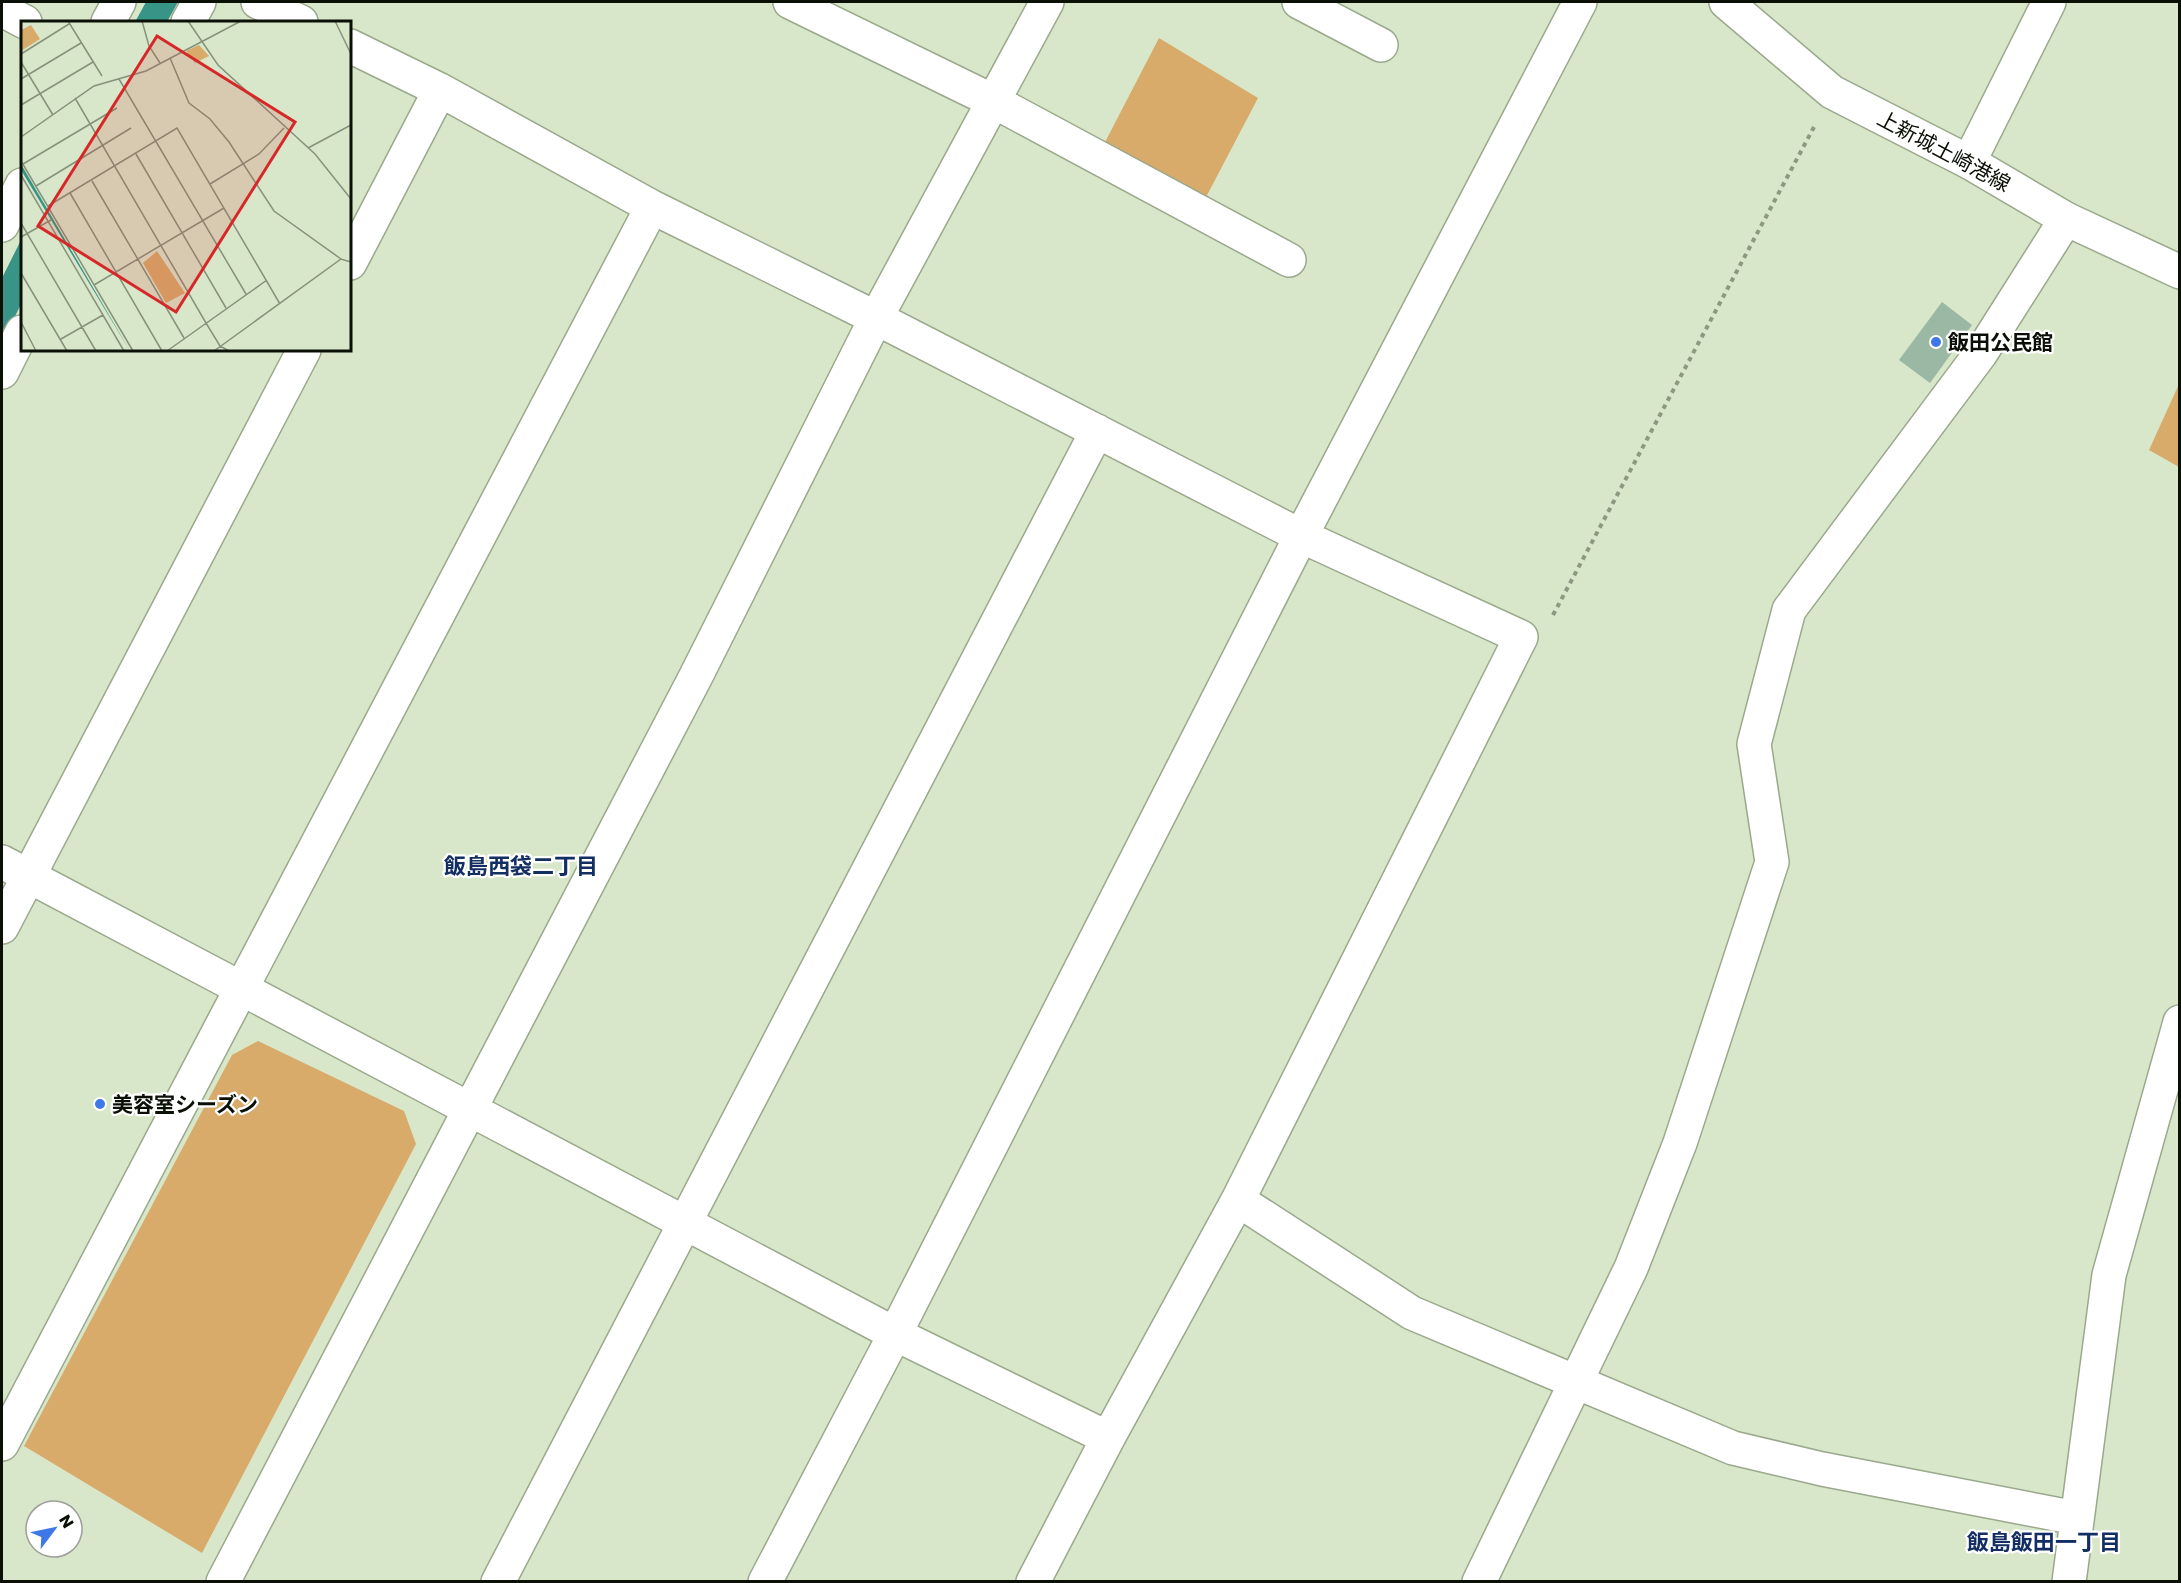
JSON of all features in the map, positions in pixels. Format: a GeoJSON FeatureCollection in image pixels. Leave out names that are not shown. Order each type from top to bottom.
{"type":"FeatureCollection","features":[{"type":"Feature","properties":{"kind":"street"},"geometry":{"type":"LineString","coordinates":[[109,21],[119,2]]}},
{"type":"Feature","properties":{"kind":"street"},"geometry":{"type":"LineString","coordinates":[[189,21],[200,2]]}},
{"type":"Feature","properties":{"kind":"street"},"geometry":{"type":"LineString","coordinates":[[258,2],[299,21]]}},
{"type":"Feature","properties":{"kind":"street"},"geometry":{"type":"LineString","coordinates":[[789,2],[993,101],[1289,260]]}},
{"type":"Feature","properties":{"kind":"street"},"geometry":{"type":"LineString","coordinates":[[223,1581],[696,676],[876,318],[1047,2]]}},
{"type":"Feature","properties":{"kind":"street"},"geometry":{"type":"LineString","coordinates":[[1299,2],[1380,45]]}},
{"type":"Feature","properties":{"kind":"street"},"geometry":{"type":"LineString","coordinates":[[765,1581],[895,1334],[1301,536],[1580,2]]}},
{"type":"Feature","properties":{"kind":"street","name":"上新城土崎港線"},"geometry":{"type":"LineString","coordinates":[[1726,2],[1832,92],[1969,162],[2066,219],[2180,272]]}},
{"type":"Feature","properties":{"kind":"street"},"geometry":{"type":"LineString","coordinates":[[1969,162],[2049,2]]}},
{"type":"Feature","properties":{"kind":"street"},"geometry":{"type":"LineString","coordinates":[[2,10],[23,21]]}},
{"type":"Feature","properties":{"kind":"street"},"geometry":{"type":"LineString","coordinates":[[351,46],[440,90],[652,207],[876,318],[1301,536],[1521,637],[1238,1200],[1033,1581]]}},
{"type":"Feature","properties":{"kind":"street"},"geometry":{"type":"LineString","coordinates":[[351,261],[440,90]]}},
{"type":"Feature","properties":{"kind":"street"},"geometry":{"type":"LineString","coordinates":[[2,225],[21,187]]}},
{"type":"Feature","properties":{"kind":"street"},"geometry":{"type":"LineString","coordinates":[[2,1444],[652,207]]}},
{"type":"Feature","properties":{"kind":"street"},"geometry":{"type":"LineString","coordinates":[[1479,1581],[1630,1268],[1680,1143],[1772,862],[1754,744],[1789,610],[1981,353],[2066,219]]}},
{"type":"Feature","properties":{"kind":"street"},"geometry":{"type":"LineString","coordinates":[[2,372],[21,334]]}},
{"type":"Feature","properties":{"kind":"street"},"geometry":{"type":"LineString","coordinates":[[2,927],[15,869],[303,351]]}},
{"type":"Feature","properties":{"kind":"street"},"geometry":{"type":"LineString","coordinates":[[498,1581],[1098,431]]}},
{"type":"Feature","properties":{"kind":"street"},"geometry":{"type":"LineString","coordinates":[[15,869],[895,1334],[1108,1438]]}},
{"type":"Feature","properties":{"kind":"street"},"geometry":{"type":"LineString","coordinates":[[2069,1581],[2109,1275],[2180,1022]]}},
{"type":"Feature","properties":{"kind":"street"},"geometry":{"type":"LineString","coordinates":[[1238,1200],[1412,1313],[1733,1448],[1822,1469],[2076,1518]]}},
{"type":"Feature","properties":{"kind":"path"},"geometry":{"type":"LineString","coordinates":[[1521,637],[1552,618],[1832,92]]}},
{"type":"Feature","properties":{"kind":"shaded area"},"geometry":{"type":"Polygon","coordinates":[[[1159,38],[1258,98],[1204,201],[1103,146],[1159,38]]]}},
{"type":"Feature","properties":{"kind":"shaded area"},"geometry":{"type":"Polygon","coordinates":[[[2179,384],[2179,467],[2149,450],[2179,384]]]}},
{"type":"Feature","properties":{"kind":"shaded area"},"geometry":{"type":"Polygon","coordinates":[[[258,1041],[404,1111],[416,1144],[202,1553],[24,1446],[232,1055],[258,1041]]]}},
{"type":"Feature","properties":{"kind":"water"},"geometry":{"type":"Polygon","coordinates":[[[146,2],[178,2],[168,21],[136,21],[146,2]]]}},
{"type":"Feature","properties":{"kind":"water"},"geometry":{"type":"Polygon","coordinates":[[[21,240],[21,304],[2,343],[2,278],[21,240]]]}},
{"type":"Feature","properties":{"kind":"building","name":"飯田公民館"},"geometry":{"type":"Polygon","coordinates":[[[1942,302],[1972,325],[1930,383],[1899,360],[1942,302]]]}},
{"type":"Feature","properties":{"kind":"place","name":"飯田公民館"},"geometry":{"type":"Point","coordinates":[1936,342]}},
{"type":"Feature","properties":{"kind":"place","name":"美容室シーズン"},"geometry":{"type":"Point","coordinates":[100,1104]}},
{"type":"Feature","properties":{"kind":"district","name":"飯島西袋二丁目"},"geometry":{"type":"Point","coordinates":[521,866]}},
{"type":"Feature","properties":{"kind":"district","name":"飯島飯田一丁目"},"geometry":{"type":"Point","coordinates":[2044,1542]}}]}
